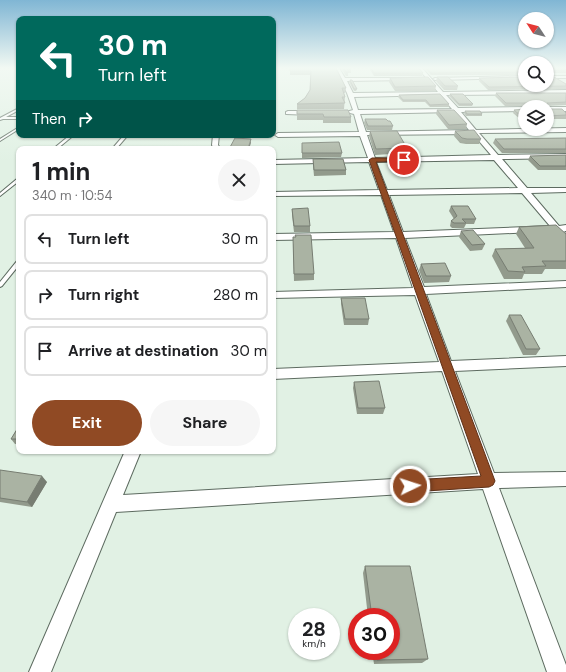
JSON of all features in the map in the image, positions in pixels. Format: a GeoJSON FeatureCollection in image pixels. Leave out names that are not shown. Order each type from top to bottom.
{"type":"FeatureCollection","features":[{"type":"Feature","properties":{"kind":"street"},"geometry":{"type":"LineString","coordinates":[[352,99],[372,160],[558,672]]}},
{"type":"Feature","properties":{"kind":"street"},"geometry":{"type":"LineString","coordinates":[[448,99],[526,191],[562,228],[566,239]]}},
{"type":"Feature","properties":{"kind":"street"},"geometry":{"type":"LineString","coordinates":[[341,112],[518,109]]}},
{"type":"Feature","properties":{"kind":"street"},"geometry":{"type":"LineString","coordinates":[[554,109],[566,109]]}},
{"type":"Feature","properties":{"kind":"street"},"geometry":{"type":"LineString","coordinates":[[288,113],[318,113]]}},
{"type":"Feature","properties":{"kind":"street"},"geometry":{"type":"LineString","coordinates":[[278,135],[566,130]]}},
{"type":"Feature","properties":{"kind":"street"},"geometry":{"type":"LineString","coordinates":[[276,162],[566,156]]}},
{"type":"Feature","properties":{"kind":"street"},"geometry":{"type":"LineString","coordinates":[[276,194],[566,190]]}},
{"type":"Feature","properties":{"kind":"street"},"geometry":{"type":"LineString","coordinates":[[276,237],[399,235],[562,228]]}},
{"type":"Feature","properties":{"kind":"street"},"geometry":{"type":"LineString","coordinates":[[276,295],[420,291],[566,284]]}},
{"type":"Feature","properties":{"kind":"street"},"geometry":{"type":"LineString","coordinates":[[276,374],[566,361]]}},
{"type":"Feature","properties":{"kind":"street"},"geometry":{"type":"LineString","coordinates":[[40,672],[132,454]]}},
{"type":"Feature","properties":{"kind":"street"},"geometry":{"type":"LineString","coordinates":[[110,504],[489,481],[566,479]]}},
{"type":"Feature","properties":{"kind":"lane"},"geometry":{"type":"LineString","coordinates":[[1,119],[16,111]]}},
{"type":"Feature","properties":{"kind":"lane"},"geometry":{"type":"LineString","coordinates":[[1,119],[16,118]]}},
{"type":"Feature","properties":{"kind":"lane"},"geometry":{"type":"LineString","coordinates":[[0,140],[16,130]]}},
{"type":"Feature","properties":{"kind":"lane"},"geometry":{"type":"LineString","coordinates":[[59,146],[68,138]]}},
{"type":"Feature","properties":{"kind":"lane"},"geometry":{"type":"LineString","coordinates":[[117,146],[123,138]]}},
{"type":"Feature","properties":{"kind":"lane"},"geometry":{"type":"LineString","coordinates":[[0,195],[16,182]]}},
{"type":"Feature","properties":{"kind":"lane"},"geometry":{"type":"LineString","coordinates":[[0,285],[16,266]]}},
{"type":"Feature","properties":{"kind":"building"},"geometry":{"type":"Polygon","coordinates":[[[303,99],[343,99],[345,103],[297,104],[303,99]]]}},
{"type":"Feature","properties":{"kind":"building"},"geometry":{"type":"Polygon","coordinates":[[[445,99],[449,104],[430,105],[426,100],[403,100],[445,99]]]}},
{"type":"Feature","properties":{"kind":"building"},"geometry":{"type":"Polygon","coordinates":[[[455,99],[468,99],[473,104],[459,104],[455,99]]]}},
{"type":"Feature","properties":{"kind":"building"},"geometry":{"type":"Polygon","coordinates":[[[502,99],[566,99],[566,102],[554,103],[554,100],[518,100],[518,103],[506,103],[502,99]]]}},
{"type":"Feature","properties":{"kind":"building"},"geometry":{"type":"Polygon","coordinates":[[[554,109],[562,109],[566,115],[554,116],[554,109]]]}},
{"type":"Feature","properties":{"kind":"building"},"geometry":{"type":"Polygon","coordinates":[[[297,110],[348,110],[351,117],[324,117],[323,114],[297,114],[297,110]]]}},
{"type":"Feature","properties":{"kind":"building"},"geometry":{"type":"Polygon","coordinates":[[[437,110],[454,110],[467,124],[449,125],[437,110]]]}},
{"type":"Feature","properties":{"kind":"building"},"geometry":{"type":"Polygon","coordinates":[[[465,111],[480,111],[482,114],[467,114],[465,111]]]}},
{"type":"Feature","properties":{"kind":"building"},"geometry":{"type":"Polygon","coordinates":[[[365,119],[386,119],[390,121],[393,126],[368,126],[365,119]]]}},
{"type":"Feature","properties":{"kind":"building"},"geometry":{"type":"Polygon","coordinates":[[[474,130],[481,139],[462,138],[455,131],[474,130]]]}},
{"type":"Feature","properties":{"kind":"building"},"geometry":{"type":"Polygon","coordinates":[[[370,131],[397,131],[407,148],[376,149],[370,131]]]}},
{"type":"Feature","properties":{"kind":"building"},"geometry":{"type":"Polygon","coordinates":[[[235,138],[251,139],[249,146],[231,146],[235,138]]]}},
{"type":"Feature","properties":{"kind":"building"},"geometry":{"type":"Polygon","coordinates":[[[566,138],[566,149],[504,149],[495,139],[566,138]]]}},
{"type":"Feature","properties":{"kind":"building"},"geometry":{"type":"Polygon","coordinates":[[[339,142],[342,153],[302,153],[302,143],[339,142]]]}},
{"type":"Feature","properties":{"kind":"building"},"geometry":{"type":"Polygon","coordinates":[[[566,155],[566,166],[540,166],[530,156],[566,155]]]}},
{"type":"Feature","properties":{"kind":"building"},"geometry":{"type":"Polygon","coordinates":[[[313,159],[343,159],[346,170],[314,170],[313,159]]]}},
{"type":"Feature","properties":{"kind":"building"},"geometry":{"type":"Polygon","coordinates":[[[451,206],[468,206],[476,219],[462,219],[466,223],[454,223],[451,221],[457,216],[451,206]]]}},
{"type":"Feature","properties":{"kind":"building"},"geometry":{"type":"Polygon","coordinates":[[[308,208],[310,226],[294,226],[292,209],[308,208]]]}},
{"type":"Feature","properties":{"kind":"building"},"geometry":{"type":"Polygon","coordinates":[[[556,225],[566,234],[566,261],[542,261],[546,266],[522,267],[525,272],[508,271],[495,249],[534,248],[519,227],[556,225]]]}},
{"type":"Feature","properties":{"kind":"building"},"geometry":{"type":"Polygon","coordinates":[[[473,230],[485,244],[472,245],[461,231],[473,230]]]}},
{"type":"Feature","properties":{"kind":"building"},"geometry":{"type":"Polygon","coordinates":[[[295,235],[311,235],[314,274],[294,274],[293,237],[296,237],[295,235]]]}},
{"type":"Feature","properties":{"kind":"building"},"geometry":{"type":"Polygon","coordinates":[[[445,263],[451,276],[426,276],[421,264],[445,263]]]}},
{"type":"Feature","properties":{"kind":"building"},"geometry":{"type":"Polygon","coordinates":[[[341,298],[365,298],[369,319],[345,319],[341,298]]]}},
{"type":"Feature","properties":{"kind":"building"},"geometry":{"type":"Polygon","coordinates":[[[509,315],[521,315],[540,349],[526,349],[509,315]]]}},
{"type":"Feature","properties":{"kind":"building"},"geometry":{"type":"Polygon","coordinates":[[[379,381],[385,408],[358,408],[354,382],[379,381]]]}},
{"type":"Feature","properties":{"kind":"building"},"geometry":{"type":"Polygon","coordinates":[[[16,431],[16,439],[11,439],[16,431]]]}},
{"type":"Feature","properties":{"kind":"building"},"geometry":{"type":"Polygon","coordinates":[[[0,470],[42,476],[27,502],[0,498],[0,470]]]}},
{"type":"Feature","properties":{"kind":"building"},"geometry":{"type":"Polygon","coordinates":[[[365,566],[410,566],[428,659],[400,660],[400,608],[371,608],[365,566]]]}},
{"type":"Feature","properties":{"kind":"route"},"geometry":{"type":"LineString","coordinates":[[404,160],[372,160],[489,481],[410,486]]}}]}
